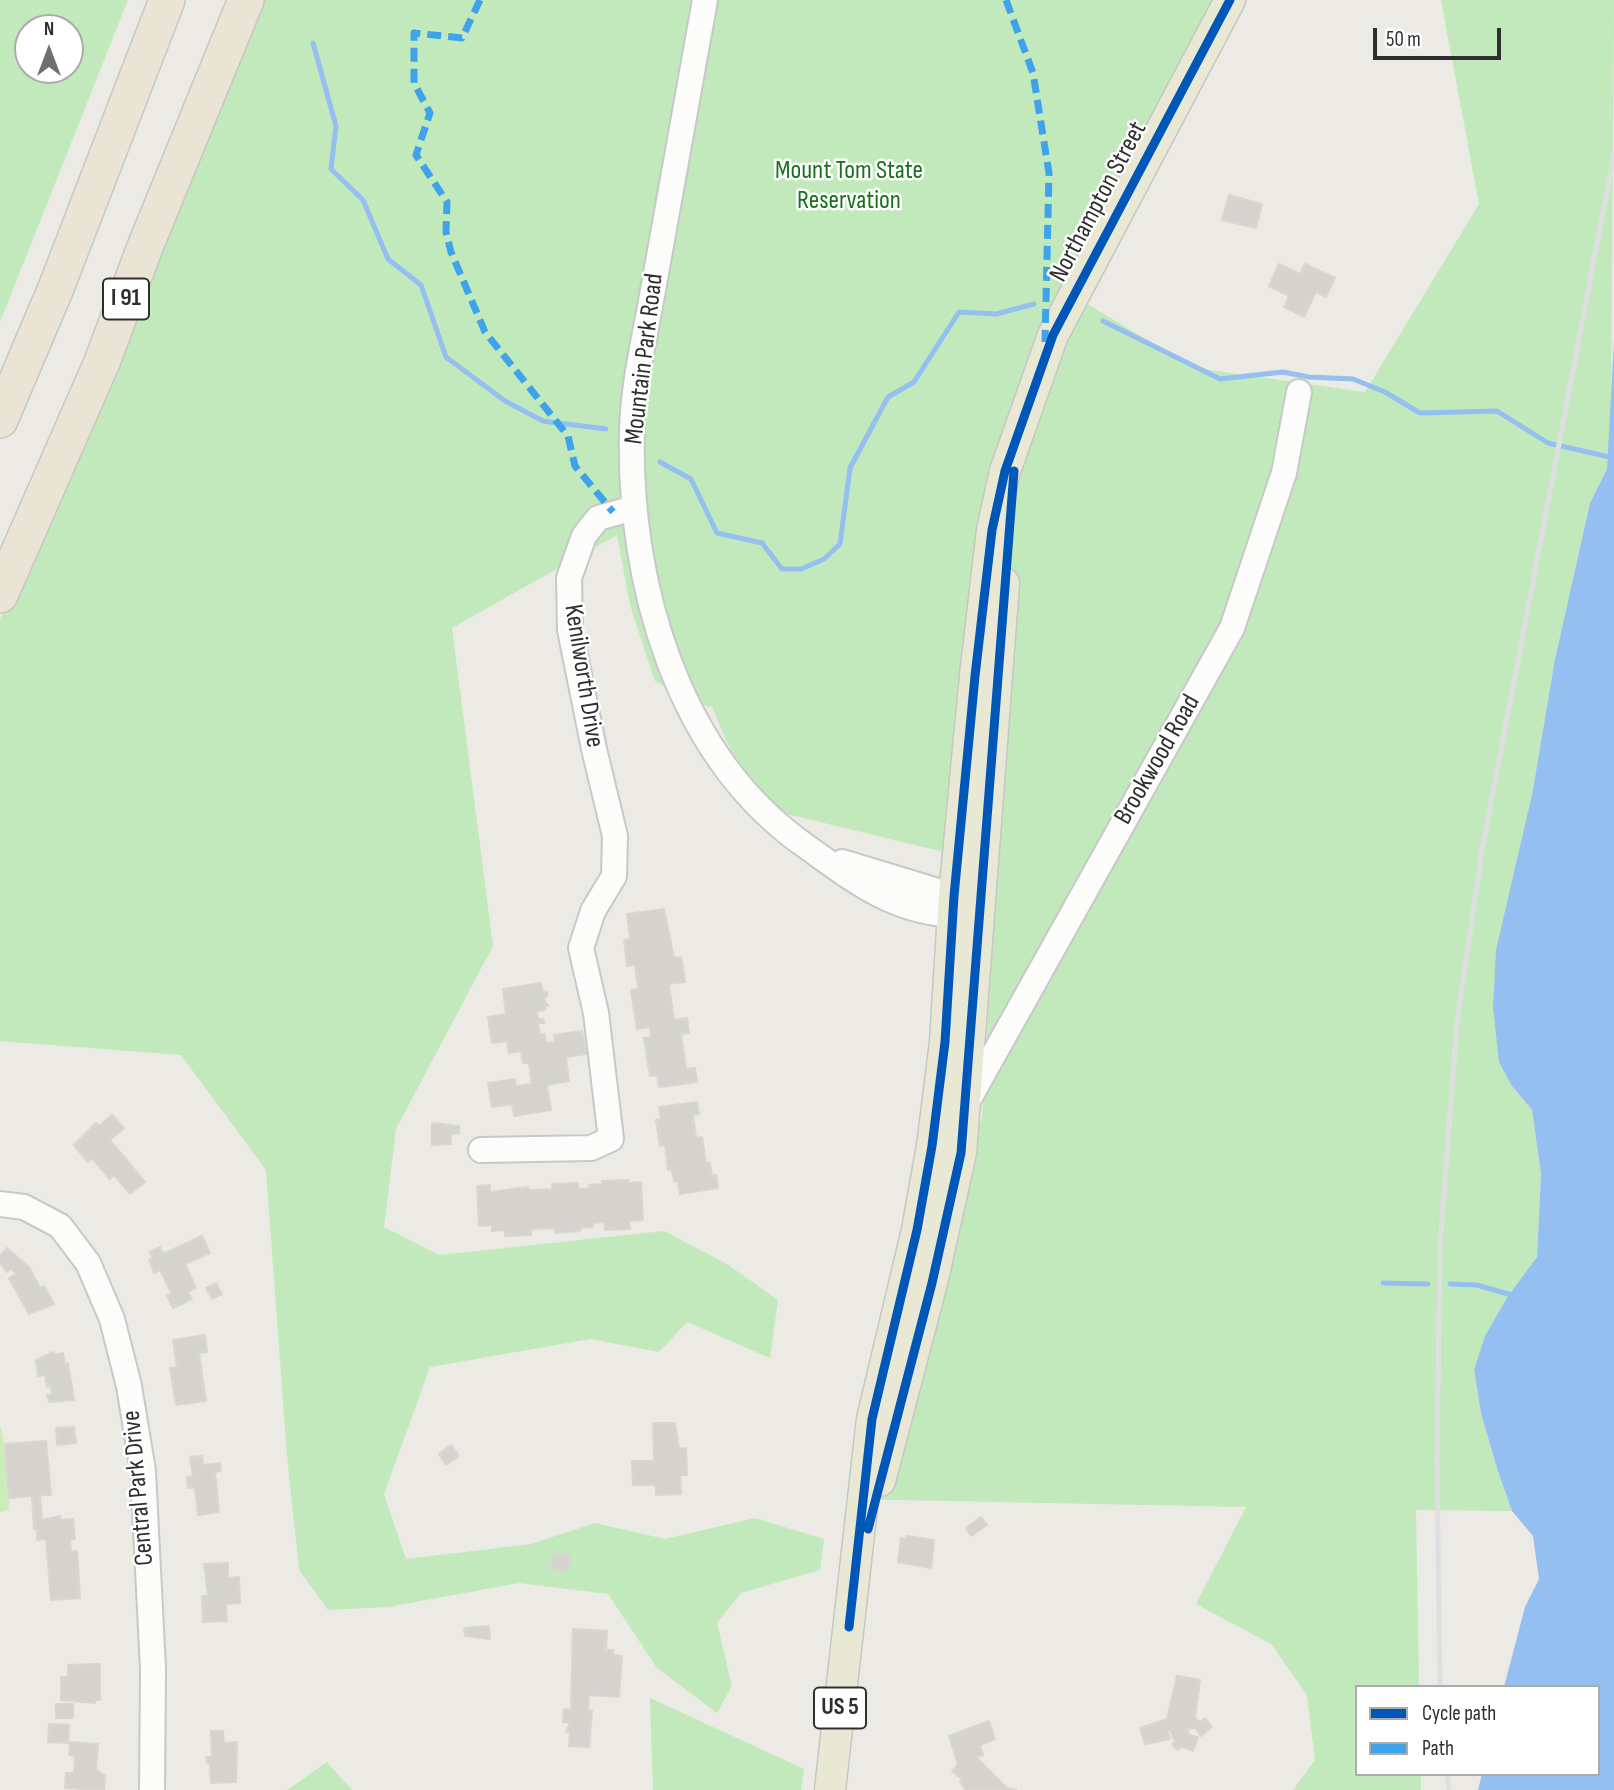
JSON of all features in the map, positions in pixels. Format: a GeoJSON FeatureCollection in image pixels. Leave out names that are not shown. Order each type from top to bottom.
{"type":"FeatureCollection","features":[{"type":"Feature","properties":{"kind":"highway"},"geometry":{"type":"LineString","coordinates":[[0,420],[56,288],[167,0]]}},
{"type":"Feature","properties":{"kind":"highway","name":"I 91"},"geometry":{"type":"LineString","coordinates":[[0,595],[102,362],[145,247],[246,0]]}},
{"type":"Feature","properties":{"kind":"main road","name":"Northampton Street"},"geometry":{"type":"LineString","coordinates":[[963,909],[1018,429],[1045,352],[1061,318],[1230,0]]}},
{"type":"Feature","properties":{"kind":"main road","name":"US 5"},"geometry":{"type":"LineString","coordinates":[[856,1576],[949,1214],[961,1153],[965,1106],[963,909]]}},
{"type":"Feature","properties":{"kind":"main road","name":"US 5"},"geometry":{"type":"LineString","coordinates":[[830,1790],[872,1419],[919,1219],[932,1146],[963,909]]}},
{"type":"Feature","properties":{"kind":"street","name":"Mountain Park Road"},"geometry":{"type":"LineString","coordinates":[[705,0],[642,357],[632,429],[634,508],[643,573],[671,662],[696,721],[734,778],[798,841],[849,865],[963,909]]}},
{"type":"Feature","properties":{"kind":"street","name":"Brookwood Road"},"geometry":{"type":"LineString","coordinates":[[965,1106],[1232,628],[1284,473],[1299,392]]}},
{"type":"Feature","properties":{"kind":"street","name":"Kenilworth Drive"},"geometry":{"type":"LineString","coordinates":[[481,1150],[591,1148],[611,1139],[596,1013],[581,948],[593,911],[614,876],[615,836],[570,629],[569,578],[584,536],[598,519],[634,508]]}},
{"type":"Feature","properties":{"kind":"street","name":"Central Park Drive"},"geometry":{"type":"LineString","coordinates":[[0,1204],[24,1207],[60,1226],[88,1263],[112,1319],[129,1386],[143,1471],[153,1669],[152,1790]]}},
{"type":"Feature","properties":{"kind":"green space"},"geometry":{"type":"Polygon","coordinates":[[[0,0],[128,0],[0,322],[0,0]]]}},
{"type":"Feature","properties":{"kind":"green space","name":"Mount Tom State Reservation"},"geometry":{"type":"Polygon","coordinates":[[[263,0],[1247,0],[1082,301],[1195,368],[1365,392],[1479,204],[1441,0],[1614,0],[1611,430],[1607,469],[1590,503],[1555,659],[1532,795],[1512,1086],[1532,1110],[1541,1174],[1537,1257],[1508,1296],[1474,1370],[1481,1413],[1512,1511],[1416,1510],[1419,1685],[1355,1685],[1355,1776],[1421,1776],[1421,1790],[1293,1790],[1315,1760],[1307,1695],[1271,1644],[1196,1604],[1246,1507],[847,1499],[982,1117],[997,865],[754,806],[712,707],[699,705],[655,681],[630,605],[617,535],[452,628],[493,946],[396,1129],[384,1227],[439,1255],[664,1231],[727,1264],[778,1300],[770,1358],[687,1322],[659,1352],[591,1339],[430,1367],[384,1494],[406,1559],[531,1544],[595,1523],[665,1539],[755,1518],[824,1539],[820,1570],[741,1593],[717,1623],[732,1686],[717,1713],[657,1668],[608,1594],[519,1583],[388,1607],[328,1610],[299,1570],[287,1456],[266,1170],[181,1055],[0,1041],[0,619],[156,261],[263,0]]]}},
{"type":"Feature","properties":{"kind":"green space"},"geometry":{"type":"Polygon","coordinates":[[[0,1425],[6,1456],[9,1510],[0,1512],[0,1425]]]}},
{"type":"Feature","properties":{"kind":"green space"},"geometry":{"type":"Polygon","coordinates":[[[650,1698],[804,1769],[801,1790],[653,1790],[650,1698]]]}},
{"type":"Feature","properties":{"kind":"green space"},"geometry":{"type":"Polygon","coordinates":[[[327,1762],[352,1790],[287,1790],[327,1762]]]}},
{"type":"Feature","properties":{"kind":"water"},"geometry":{"type":"Polygon","coordinates":[[[1614,341],[1614,1790],[1478,1790],[1482,1776],[1600,1776],[1600,1685],[1505,1685],[1525,1607],[1539,1579],[1533,1536],[1512,1511],[1498,1471],[1481,1413],[1474,1370],[1485,1336],[1508,1296],[1537,1257],[1541,1174],[1532,1110],[1512,1086],[1499,1062],[1493,1007],[1496,950],[1532,795],[1555,659],[1590,503],[1607,469],[1614,341]]]}},
{"type":"Feature","properties":{"kind":"building"},"geometry":{"type":"Polygon","coordinates":[[[1229,195],[1262,204],[1256,228],[1222,220],[1229,195]]]}},
{"type":"Feature","properties":{"kind":"building"},"geometry":{"type":"Polygon","coordinates":[[[1279,264],[1300,274],[1305,264],[1335,278],[1326,297],[1316,292],[1304,317],[1284,307],[1289,296],[1269,286],[1279,264]]]}},
{"type":"Feature","properties":{"kind":"building"},"geometry":{"type":"Polygon","coordinates":[[[664,909],[674,958],[681,957],[685,982],[669,984],[674,1020],[687,1018],[689,1033],[681,1034],[686,1069],[695,1068],[697,1082],[659,1087],[657,1075],[650,1076],[644,1038],[651,1037],[650,1027],[637,1029],[631,990],[638,989],[635,965],[627,966],[624,940],[630,939],[627,914],[664,909]]]}},
{"type":"Feature","properties":{"kind":"building"},"geometry":{"type":"Polygon","coordinates":[[[541,983],[543,993],[547,992],[547,997],[543,998],[548,1006],[545,1006],[545,1010],[537,1011],[538,1019],[543,1019],[544,1023],[538,1023],[540,1035],[545,1034],[546,1043],[555,1042],[554,1035],[582,1031],[586,1054],[566,1057],[569,1081],[547,1085],[551,1110],[514,1116],[512,1104],[492,1107],[488,1083],[515,1079],[516,1086],[532,1084],[529,1063],[523,1063],[521,1051],[509,1053],[507,1041],[492,1043],[488,1017],[506,1014],[503,989],[541,983]]]}},
{"type":"Feature","properties":{"kind":"building"},"geometry":{"type":"Polygon","coordinates":[[[697,1102],[699,1114],[693,1115],[696,1138],[702,1137],[706,1163],[710,1163],[712,1175],[716,1175],[718,1188],[680,1194],[678,1181],[674,1182],[672,1170],[668,1170],[665,1145],[660,1146],[656,1120],[661,1119],[659,1107],[697,1102]]]}},
{"type":"Feature","properties":{"kind":"building"},"geometry":{"type":"Polygon","coordinates":[[[112,1115],[124,1128],[110,1140],[145,1182],[130,1194],[114,1175],[110,1179],[92,1158],[88,1162],[74,1145],[96,1123],[99,1126],[112,1115]]]}},
{"type":"Feature","properties":{"kind":"building"},"geometry":{"type":"Polygon","coordinates":[[[432,1123],[459,1126],[459,1133],[451,1134],[451,1144],[432,1145],[432,1123]]]}},
{"type":"Feature","properties":{"kind":"building"},"geometry":{"type":"Polygon","coordinates":[[[628,1180],[628,1183],[641,1182],[643,1220],[629,1221],[630,1229],[605,1230],[604,1222],[593,1223],[593,1227],[580,1228],[580,1231],[555,1233],[555,1228],[531,1229],[531,1235],[505,1236],[505,1230],[492,1231],[492,1225],[479,1226],[477,1186],[490,1185],[490,1192],[528,1187],[529,1190],[553,1189],[552,1184],[578,1183],[578,1189],[602,1184],[602,1181],[628,1180]]]}},
{"type":"Feature","properties":{"kind":"building"},"geometry":{"type":"Polygon","coordinates":[[[202,1236],[210,1253],[185,1264],[196,1288],[188,1292],[192,1299],[173,1308],[167,1296],[172,1294],[160,1270],[154,1273],[149,1260],[153,1258],[150,1252],[160,1247],[163,1254],[202,1236]]]}},
{"type":"Feature","properties":{"kind":"building"},"geometry":{"type":"Polygon","coordinates":[[[7,1248],[29,1267],[40,1288],[44,1286],[54,1304],[29,1314],[9,1278],[17,1274],[11,1269],[7,1272],[0,1263],[0,1256],[7,1248]]]}},
{"type":"Feature","properties":{"kind":"building"},"geometry":{"type":"Polygon","coordinates":[[[216,1283],[222,1294],[212,1299],[206,1288],[216,1283]]]}},
{"type":"Feature","properties":{"kind":"building"},"geometry":{"type":"Polygon","coordinates":[[[205,1335],[207,1352],[199,1353],[206,1401],[176,1405],[170,1368],[177,1367],[173,1340],[205,1335]]]}},
{"type":"Feature","properties":{"kind":"building"},"geometry":{"type":"Polygon","coordinates":[[[54,1352],[55,1355],[63,1353],[65,1364],[68,1363],[74,1400],[49,1402],[47,1395],[52,1394],[51,1386],[47,1387],[45,1375],[38,1376],[36,1360],[54,1352]]]}},
{"type":"Feature","properties":{"kind":"building"},"geometry":{"type":"Polygon","coordinates":[[[653,1423],[675,1423],[679,1449],[686,1448],[687,1475],[680,1475],[681,1494],[656,1495],[656,1485],[633,1485],[632,1461],[654,1461],[653,1423]]]}},
{"type":"Feature","properties":{"kind":"building"},"geometry":{"type":"Polygon","coordinates":[[[74,1427],[76,1443],[57,1445],[56,1428],[74,1427]]]}},
{"type":"Feature","properties":{"kind":"building"},"geometry":{"type":"Polygon","coordinates":[[[46,1441],[51,1495],[40,1495],[42,1520],[60,1516],[61,1520],[73,1519],[75,1539],[70,1540],[71,1552],[77,1551],[80,1598],[51,1600],[46,1539],[37,1540],[32,1496],[9,1498],[5,1444],[46,1441]]]}},
{"type":"Feature","properties":{"kind":"building"},"geometry":{"type":"Polygon","coordinates":[[[451,1445],[459,1456],[446,1465],[439,1454],[451,1445]]]}},
{"type":"Feature","properties":{"kind":"building"},"geometry":{"type":"Polygon","coordinates":[[[202,1456],[203,1465],[220,1463],[221,1471],[215,1472],[219,1512],[198,1515],[195,1487],[188,1488],[187,1477],[193,1477],[190,1457],[202,1456]]]}},
{"type":"Feature","properties":{"kind":"building"},"geometry":{"type":"Polygon","coordinates":[[[981,1517],[987,1525],[971,1536],[966,1528],[981,1517]]]}},
{"type":"Feature","properties":{"kind":"building"},"geometry":{"type":"Polygon","coordinates":[[[907,1536],[934,1540],[931,1568],[898,1562],[901,1538],[906,1539],[907,1536]]]}},
{"type":"Feature","properties":{"kind":"building"},"geometry":{"type":"Polygon","coordinates":[[[552,1554],[570,1555],[569,1570],[551,1569],[552,1554]]]}},
{"type":"Feature","properties":{"kind":"building"},"geometry":{"type":"Polygon","coordinates":[[[228,1563],[228,1578],[239,1577],[240,1603],[226,1604],[227,1621],[203,1622],[202,1596],[208,1596],[204,1564],[228,1563]]]}},
{"type":"Feature","properties":{"kind":"building"},"geometry":{"type":"Polygon","coordinates":[[[489,1626],[490,1639],[465,1636],[464,1628],[489,1626]]]}},
{"type":"Feature","properties":{"kind":"building"},"geometry":{"type":"Polygon","coordinates":[[[573,1629],[607,1631],[606,1650],[613,1650],[613,1655],[622,1656],[619,1697],[589,1695],[588,1710],[592,1711],[589,1747],[569,1746],[570,1732],[566,1732],[570,1723],[563,1722],[564,1709],[571,1710],[573,1629]]]}},
{"type":"Feature","properties":{"kind":"building"},"geometry":{"type":"Polygon","coordinates":[[[100,1664],[100,1700],[95,1700],[95,1703],[61,1700],[61,1677],[68,1677],[68,1665],[100,1664]]]}},
{"type":"Feature","properties":{"kind":"building"},"geometry":{"type":"Polygon","coordinates":[[[1177,1676],[1200,1680],[1195,1718],[1200,1722],[1205,1718],[1212,1727],[1201,1736],[1195,1728],[1187,1729],[1189,1735],[1198,1737],[1193,1751],[1181,1746],[1178,1750],[1172,1745],[1175,1742],[1170,1730],[1167,1731],[1170,1739],[1145,1744],[1140,1728],[1167,1719],[1177,1676]]]}},
{"type":"Feature","properties":{"kind":"building"},"geometry":{"type":"Polygon","coordinates":[[[56,1704],[73,1704],[73,1718],[56,1718],[56,1704]]]}},
{"type":"Feature","properties":{"kind":"building"},"geometry":{"type":"Polygon","coordinates":[[[989,1721],[995,1739],[980,1745],[983,1755],[976,1757],[1007,1788],[1016,1790],[966,1790],[960,1782],[962,1779],[952,1771],[958,1765],[949,1736],[989,1721]]]}},
{"type":"Feature","properties":{"kind":"building"},"geometry":{"type":"Polygon","coordinates":[[[49,1724],[69,1725],[68,1743],[48,1742],[49,1724]]]}},
{"type":"Feature","properties":{"kind":"building"},"geometry":{"type":"Polygon","coordinates":[[[211,1731],[223,1731],[224,1743],[237,1742],[236,1782],[211,1783],[210,1763],[207,1763],[206,1757],[212,1757],[211,1731]]]}},
{"type":"Feature","properties":{"kind":"building"},"geometry":{"type":"Polygon","coordinates":[[[70,1742],[98,1744],[96,1769],[105,1776],[104,1790],[65,1788],[66,1773],[74,1773],[75,1756],[69,1755],[70,1742]]]}},
{"type":"Feature","properties":{"kind":"waterway"},"geometry":{"type":"LineString","coordinates":[[313,43],[336,126],[331,169],[363,200],[388,259],[421,285],[446,357],[505,401],[543,421],[606,429]]}},
{"type":"Feature","properties":{"kind":"waterway"},"geometry":{"type":"LineString","coordinates":[[660,462],[691,479],[717,533],[762,543],[782,569],[801,569],[824,559],[840,544],[850,468],[888,397],[914,382],[959,312],[996,314],[1034,304]]}},
{"type":"Feature","properties":{"kind":"waterway"},"geometry":{"type":"LineString","coordinates":[[1103,321],[1220,379],[1283,372],[1309,377],[1353,379],[1385,392],[1420,413],[1497,411],[1548,443],[1614,458]]}},
{"type":"Feature","properties":{"kind":"waterway"},"geometry":{"type":"LineString","coordinates":[[1383,1283],[1428,1284]]}},
{"type":"Feature","properties":{"kind":"waterway"},"geometry":{"type":"LineString","coordinates":[[1450,1284],[1477,1285],[1515,1296]]}},
{"type":"Feature","properties":{"kind":"railway"},"geometry":{"type":"LineString","coordinates":[[1440,1685],[1437,1461],[1440,1246],[1457,1022],[1482,850],[1614,154]]}},
{"type":"Feature","properties":{"kind":"railway"},"geometry":{"type":"LineString","coordinates":[[1447,1776],[1449,1790]]}},
{"type":"Feature","properties":{"kind":"marked path"},"geometry":{"type":"LineString","coordinates":[[480,0],[462,38],[414,33],[414,83],[430,113],[416,155],[447,202],[446,232],[451,252],[485,332],[568,436],[575,466],[613,512]]}},
{"type":"Feature","properties":{"kind":"marked path"},"geometry":{"type":"LineString","coordinates":[[1006,0],[1033,73],[1049,173],[1045,342]]}},
{"type":"Feature","properties":{"kind":"cycle path"},"geometry":{"type":"LineString","coordinates":[[849,1627],[872,1419],[917,1230],[932,1146],[945,1042],[954,896],[975,676],[992,530],[1005,471],[1053,335],[1230,0]]}},
{"type":"Feature","properties":{"kind":"cycle path"},"geometry":{"type":"LineString","coordinates":[[868,1529],[932,1283],[961,1153],[1014,471]]}}]}
